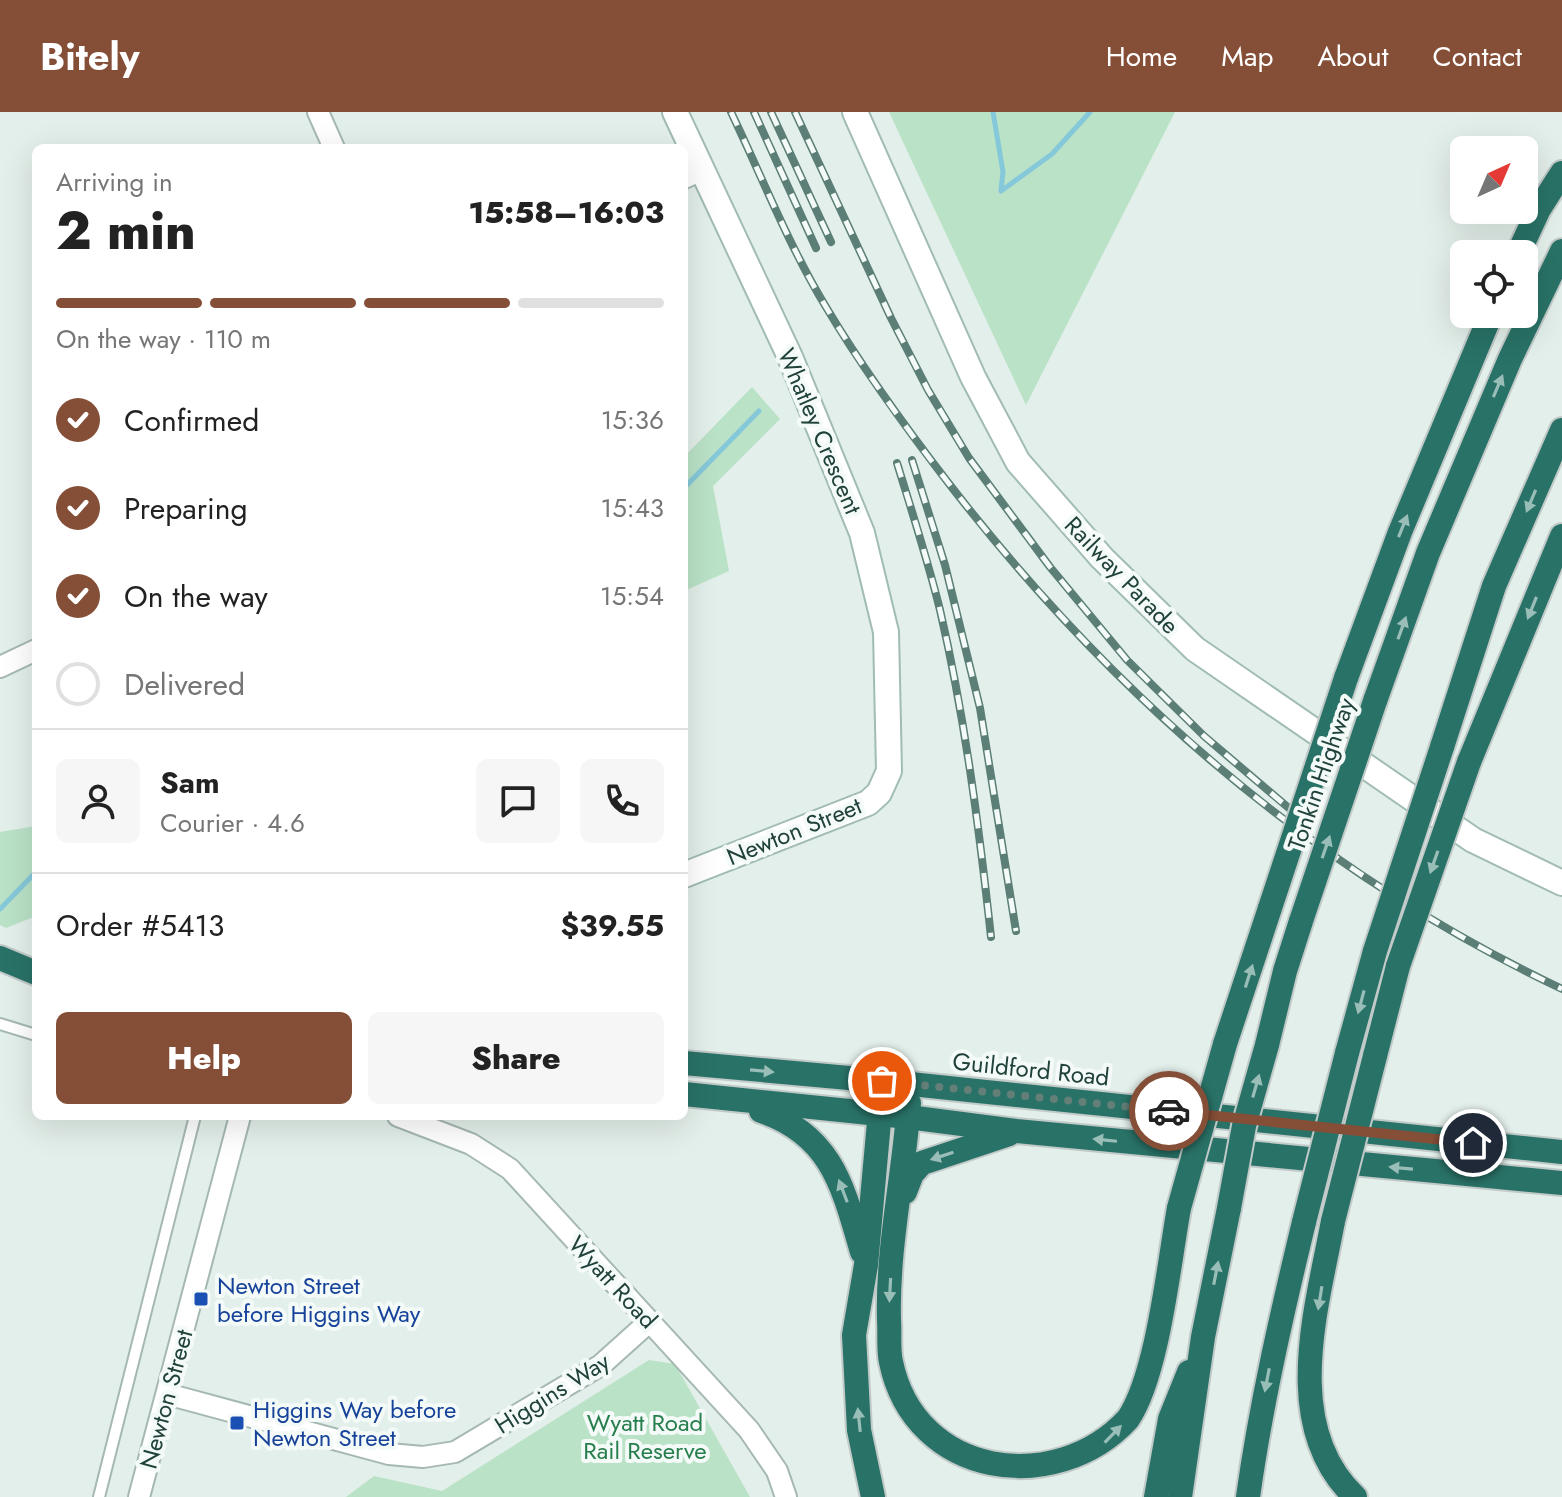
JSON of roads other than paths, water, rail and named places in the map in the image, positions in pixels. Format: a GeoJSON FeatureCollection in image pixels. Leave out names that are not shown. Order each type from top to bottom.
{"type":"FeatureCollection","features":[{"type":"Feature","properties":{"kind":"highway"},"geometry":{"type":"LineString","coordinates":[[1525,240],[1539,209],[1562,173]]}},
{"type":"Feature","properties":{"kind":"highway","name":"Tonkin Highway"},"geometry":{"type":"LineString","coordinates":[[1180,1497],[1203,1337],[1244,1126],[1301,921],[1428,553],[1510,359],[1562,251]]}},
{"type":"Feature","properties":{"kind":"highway"},"geometry":{"type":"LineString","coordinates":[[910,1084],[889,1300],[891,1360],[908,1406],[934,1441],[958,1459],[988,1472],[1026,1478],[1048,1476],[1079,1462],[1115,1435],[1130,1416],[1152,1359],[1179,1208],[1225,1044],[1346,678],[1400,532],[1485,328]]}},
{"type":"Feature","properties":{"kind":"highway"},"geometry":{"type":"LineString","coordinates":[[1248,1497],[1277,1331],[1375,951],[1494,586],[1562,430]]}},
{"type":"Feature","properties":{"kind":"highway"},"geometry":{"type":"LineString","coordinates":[[1355,1497],[1343,1486],[1326,1458],[1311,1413],[1310,1358],[1333,1221],[1398,966],[1469,762],[1562,536]]}},
{"type":"Feature","properties":{"kind":"highway","name":"Guildford Road"},"geometry":{"type":"LineString","coordinates":[[688,1063],[1562,1152]]}},
{"type":"Feature","properties":{"kind":"highway"},"geometry":{"type":"LineString","coordinates":[[873,1497],[859,1430],[854,1335],[866,1265],[882,1081]]}},
{"type":"Feature","properties":{"kind":"highway"},"geometry":{"type":"LineString","coordinates":[[688,1094],[1016,1131],[1562,1183]]}},
{"type":"Feature","properties":{"kind":"highway"},"geometry":{"type":"LineString","coordinates":[[726,1098],[792,1123],[822,1151],[845,1192],[866,1265]]}},
{"type":"Feature","properties":{"kind":"highway"},"geometry":{"type":"LineString","coordinates":[[897,1212],[912,1174],[922,1163],[1016,1131]]}},
{"type":"Feature","properties":{"kind":"highway","name":"Tonkin Highway"},"geometry":{"type":"LineString","coordinates":[[1156,1497],[1170,1419],[1203,1337]]}},
{"type":"Feature","properties":{"kind":"street"},"geometry":{"type":"LineString","coordinates":[[318,112],[332,144]]}},
{"type":"Feature","properties":{"kind":"street","name":"Whatley Crescent"},"geometry":{"type":"LineString","coordinates":[[675,112],[684,144]]}},
{"type":"Feature","properties":{"kind":"street","name":"Railway Parade"},"geometry":{"type":"LineString","coordinates":[[855,112],[973,377],[1018,462],[1102,558],[1195,649],[1473,840],[1562,883]]}},
{"type":"Feature","properties":{"kind":"street","name":"Whatley Crescent"},"geometry":{"type":"LineString","coordinates":[[693,174],[790,357],[862,533],[886,632],[889,771]]}},
{"type":"Feature","properties":{"kind":"street"},"geometry":{"type":"LineString","coordinates":[[0,667],[32,652]]}},
{"type":"Feature","properties":{"kind":"street","name":"Newton Street"},"geometry":{"type":"LineString","coordinates":[[688,873],[868,803],[879,793],[889,771]]}},
{"type":"Feature","properties":{"kind":"street","name":"Newton Street"},"geometry":{"type":"LineString","coordinates":[[139,1497],[239,1120]]}},
{"type":"Feature","properties":{"kind":"street","name":"Wyatt Road"},"geometry":{"type":"LineString","coordinates":[[408,1120],[471,1144],[510,1169],[749,1430],[777,1471],[786,1497]]}},
{"type":"Feature","properties":{"kind":"street","name":"Higgins Way"},"geometry":{"type":"LineString","coordinates":[[167,1394],[389,1454],[423,1457],[455,1452],[515,1418],[601,1365],[650,1321]]}},
{"type":"Feature","properties":{"kind":"lane"},"geometry":{"type":"LineString","coordinates":[[0,1024],[32,1034]]}},
{"type":"Feature","properties":{"kind":"lane"},"geometry":{"type":"LineString","coordinates":[[99,1497],[194,1120]]}},
{"type":"Feature","properties":{"kind":"waterway"},"geometry":{"type":"LineString","coordinates":[[993,112],[1003,172],[1001,190]]}},
{"type":"Feature","properties":{"kind":"waterway"},"geometry":{"type":"LineString","coordinates":[[1001,191],[1052,154],[1090,112]]}},
{"type":"Feature","properties":{"kind":"waterway"},"geometry":{"type":"LineString","coordinates":[[688,484],[759,411]]}},
{"type":"Feature","properties":{"kind":"waterway"},"geometry":{"type":"LineString","coordinates":[[0,909],[32,876]]}},
{"type":"Feature","properties":{"kind":"railway"},"geometry":{"type":"LineString","coordinates":[[731,112],[800,260],[855,353],[950,485],[1014,563],[1081,637],[1152,707],[1226,773],[1305,835],[1387,891],[1472,943],[1562,989]]}},
{"type":"Feature","properties":{"kind":"railway"},"geometry":{"type":"LineString","coordinates":[[754,112],[816,248]]}},
{"type":"Feature","properties":{"kind":"railway"},"geometry":{"type":"LineString","coordinates":[[771,112],[831,242]]}},
{"type":"Feature","properties":{"kind":"railway"},"geometry":{"type":"LineString","coordinates":[[795,112],[891,318],[928,390],[969,458],[1050,567],[1127,660],[1204,736],[1304,821]]}},
{"type":"Feature","properties":{"kind":"railway"},"geometry":{"type":"LineString","coordinates":[[912,460],[945,565],[980,708],[1016,931]]}},
{"type":"Feature","properties":{"kind":"railway"},"geometry":{"type":"LineString","coordinates":[[897,463],[940,610],[957,691],[991,937]]}},
{"type":"Feature","properties":{"kind":"place","name":"Newton Street before Higgins Way"},"geometry":{"type":"Point","coordinates":[201,1299]}},
{"type":"Feature","properties":{"kind":"place","name":"Higgins Way before Newton Street"},"geometry":{"type":"Point","coordinates":[237,1423]}},
{"type":"Feature","properties":{"kind":"park label","name":"Wyatt Road Rail Reserve"},"geometry":{"type":"Point","coordinates":[645,1436]}}]}
